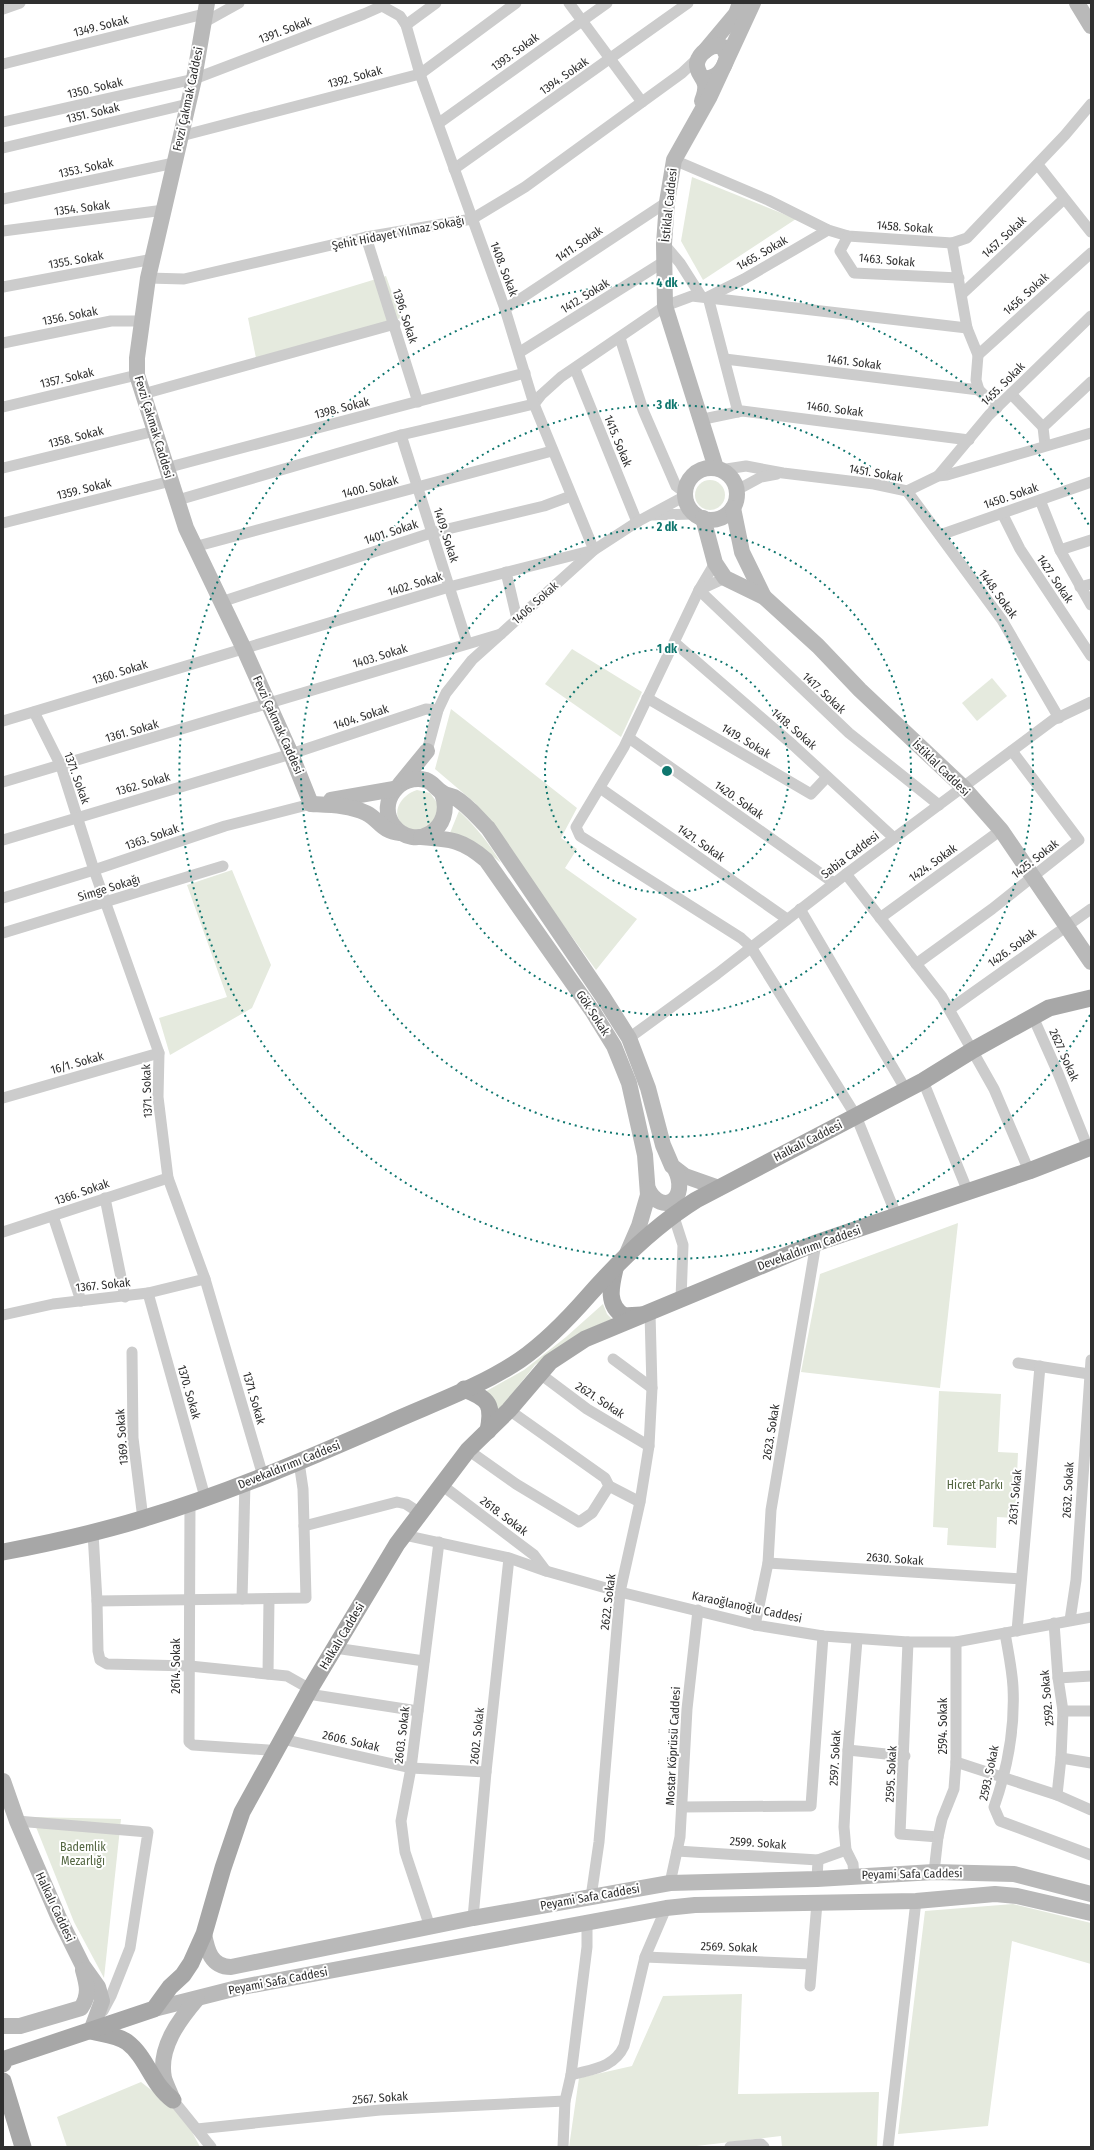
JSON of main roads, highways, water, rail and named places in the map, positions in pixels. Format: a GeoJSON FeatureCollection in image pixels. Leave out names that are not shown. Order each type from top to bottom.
{"type":"FeatureCollection","features":[{"type":"Feature","properties":{"kind":"main road","name":"Şehit Hidayet Yılmaz Sokağı"},"geometry":{"type":"LineString","coordinates":[[702,54],[736,14],[740,3]]}},
{"type":"Feature","properties":{"kind":"main road","name":"İstiklal Caddesi"},"geometry":{"type":"LineString","coordinates":[[713,469],[700,420],[665,306],[664,244],[667,202],[674,160],[724,68],[753,3]]}},
{"type":"Feature","properties":{"kind":"main road"},"geometry":{"type":"LineString","coordinates":[[1077,3],[1091,26]]}},
{"type":"Feature","properties":{"kind":"main road","name":"Fevzi Çakmak Caddesi"},"geometry":{"type":"LineString","coordinates":[[205,13],[194,79],[174,163],[154,259],[148,278],[137,358],[137,375],[168,474],[194,547],[244,649],[291,754],[311,804]]}},
{"type":"Feature","properties":{"kind":"main road"},"geometry":{"type":"LineString","coordinates":[[693,125],[705,93],[703,78],[697,65],[702,54],[714,46],[723,47],[727,56],[724,68],[712,77],[703,78]]}},
{"type":"Feature","properties":{"kind":"main road"},"geometry":{"type":"LineString","coordinates":[[713,469],[731,478],[737,490],[733,508],[719,518],[699,516],[689,508],[685,495],[690,479],[713,469]]}},
{"type":"Feature","properties":{"kind":"main road","name":"İstiklal Caddesi"},"geometry":{"type":"LineString","coordinates":[[733,508],[742,552],[764,597]]}},
{"type":"Feature","properties":{"kind":"main road","name":"İstiklal Caddesi"},"geometry":{"type":"LineString","coordinates":[[699,516],[715,563],[725,578],[764,597],[818,646],[860,690],[963,787],[1001,830],[1032,878],[1091,962]]}},
{"type":"Feature","properties":{"kind":"main road"},"geometry":{"type":"LineString","coordinates":[[311,804],[345,806],[367,814],[390,832],[403,833],[419,837],[430,834],[442,822],[446,812],[445,802],[426,765],[427,751],[390,797],[388,813],[396,828],[403,833]]}},
{"type":"Feature","properties":{"kind":"main road","name":"Gök Sokak"},"geometry":{"type":"LineString","coordinates":[[311,804],[397,787],[410,780],[419,779],[428,781],[454,797],[468,807],[488,828],[556,930],[603,996],[629,1038],[648,1088],[662,1145],[678,1176],[680,1190],[677,1197],[672,1201],[662,1202],[656,1200],[648,1189]]}},
{"type":"Feature","properties":{"kind":"main road","name":"Gök Sokak"},"geometry":{"type":"LineString","coordinates":[[419,837],[452,839],[472,847],[486,860],[542,939],[614,1046],[629,1083],[645,1155],[648,1189],[648,1195],[639,1226],[620,1264]]}},
{"type":"Feature","properties":{"kind":"main road"},"geometry":{"type":"LineString","coordinates":[[542,939],[556,930]]}},
{"type":"Feature","properties":{"kind":"main road","name":"Halkalı Caddesi"},"geometry":{"type":"LineString","coordinates":[[555,1331],[620,1264],[673,1214],[719,1188],[923,1081],[973,1050],[1049,1008],[1090,1001]]}},
{"type":"Feature","properties":{"kind":"main road","name":"Devekaldırımı Caddesi"},"geometry":{"type":"LineString","coordinates":[[539,1373],[550,1362],[585,1339],[816,1243],[897,1217],[1029,1171],[1089,1147]]}},
{"type":"Feature","properties":{"kind":"main road"},"geometry":{"type":"LineString","coordinates":[[675,1170],[694,1180],[719,1188]]}},
{"type":"Feature","properties":{"kind":"main road"},"geometry":{"type":"LineString","coordinates":[[620,1264],[611,1293],[614,1307],[624,1316],[631,1317],[648,1313]]}},
{"type":"Feature","properties":{"kind":"main road","name":"Devekaldırımı Caddesi"},"geometry":{"type":"LineString","coordinates":[[3,1552],[93,1533],[143,1519],[299,1462],[464,1390],[519,1360],[555,1331]]}},
{"type":"Feature","properties":{"kind":"main road","name":"Halkalı Caddesi"},"geometry":{"type":"LineString","coordinates":[[204,1934],[223,1868],[242,1812],[282,1739],[335,1648],[404,1535],[443,1486],[468,1450],[509,1410],[539,1373]]}},
{"type":"Feature","properties":{"kind":"main road"},"geometry":{"type":"LineString","coordinates":[[464,1390],[476,1394],[487,1401],[491,1415],[488,1431]]}},
{"type":"Feature","properties":{"kind":"main road","name":"Halkalı Caddesi"},"geometry":{"type":"LineString","coordinates":[[3,1781],[17,1821],[58,1916],[83,1966],[98,1987],[102,2001],[91,2031]]}},
{"type":"Feature","properties":{"kind":"main road","name":"Peyami Safa Caddesi"},"geometry":{"type":"LineString","coordinates":[[204,1934],[208,1951],[212,1959],[224,1967],[231,1967],[474,1918],[670,1883],[817,1879],[934,1872],[1014,1874],[1091,1894]]}},
{"type":"Feature","properties":{"kind":"main road","name":"Peyami Safa Caddesi"},"geometry":{"type":"LineString","coordinates":[[32,2049],[91,2031],[154,2009],[237,1988],[666,1908],[695,1905],[916,1901],[995,1894],[1017,1896],[1091,1913]]}},
{"type":"Feature","properties":{"kind":"main road"},"geometry":{"type":"LineString","coordinates":[[154,2009],[170,1987],[187,1970],[204,1934]]}},
{"type":"Feature","properties":{"kind":"main road"},"geometry":{"type":"LineString","coordinates":[[3,2026],[20,2026],[80,2008],[87,1998],[83,1966]]}},
{"type":"Feature","properties":{"kind":"main road"},"geometry":{"type":"LineString","coordinates":[[173,2100],[164,2078],[165,2054],[171,2034],[198,1999]]}},
{"type":"Feature","properties":{"kind":"main road"},"geometry":{"type":"LineString","coordinates":[[91,2031],[115,2036],[126,2042],[132,2048],[158,2087],[173,2100]]}},
{"type":"Feature","properties":{"kind":"main road"},"geometry":{"type":"LineString","coordinates":[[3,2050],[32,2049]]}},
{"type":"Feature","properties":{"kind":"main road"},"geometry":{"type":"LineString","coordinates":[[3,2064],[5,2059],[32,2049]]}},
{"type":"Feature","properties":{"kind":"main road"},"geometry":{"type":"LineString","coordinates":[[3,2081],[23,2147]]}},
{"type":"Feature","properties":{"kind":"park label","name":"Hicret Parkı"},"geometry":{"type":"Point","coordinates":[975,1485]}},
{"type":"Feature","properties":{"kind":"park label","name":"Bademlik Mezarlığı"},"geometry":{"type":"Point","coordinates":[83,1854]}}]}
